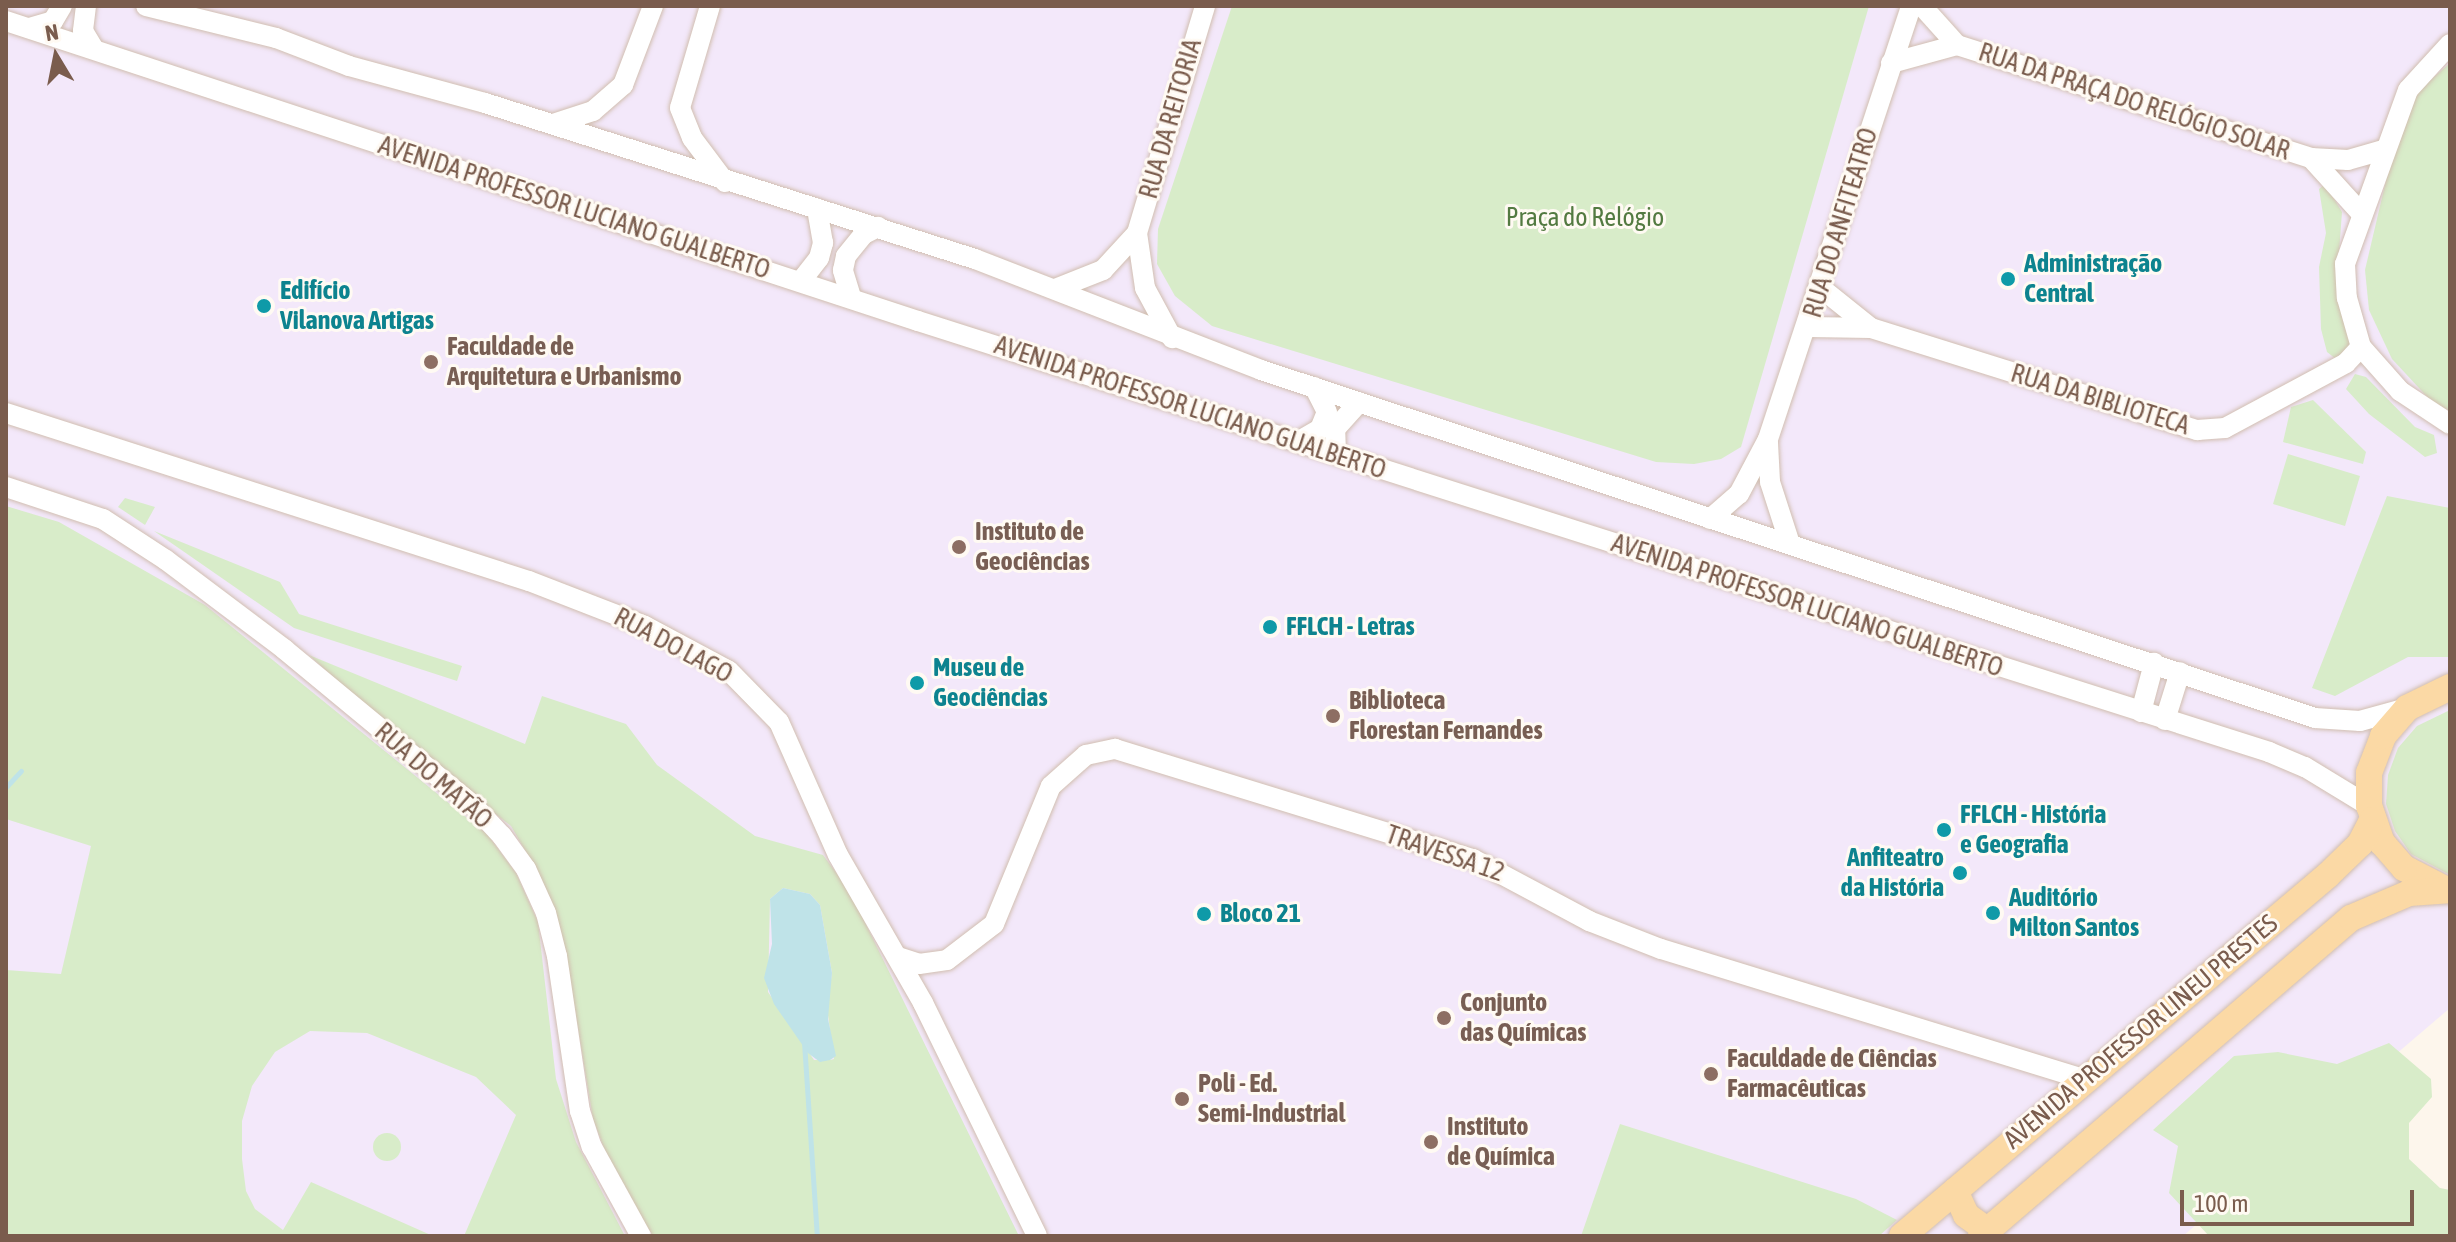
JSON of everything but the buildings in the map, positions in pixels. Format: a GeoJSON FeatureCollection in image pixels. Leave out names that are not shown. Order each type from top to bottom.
{"type":"FeatureCollection","features":[{"type":"Feature","properties":{"kind":"main road"},"geometry":{"type":"LineString","coordinates":[[2449,890],[2404,868],[2370,813],[2376,751],[2407,708],[2450,687]]}},
{"type":"Feature","properties":{"kind":"main road","name":"AVENIDA PROFESSOR LINEU PRESTES"},"geometry":{"type":"LineString","coordinates":[[1902,1236],[2328,875],[2360,844],[2370,813]]}},
{"type":"Feature","properties":{"kind":"main road","name":"AVENIDA PROFESSOR LINEU PRESTES"},"geometry":{"type":"LineString","coordinates":[[1984,1233],[2351,918],[2409,893],[2449,890]]}},
{"type":"Feature","properties":{"kind":"main road"},"geometry":{"type":"LineString","coordinates":[[1955,1191],[1966,1215],[1984,1233]]}},
{"type":"Feature","properties":{"kind":"main road"},"geometry":{"type":"LineString","coordinates":[[1934,1209],[1960,1236]]}},
{"type":"Feature","properties":{"kind":"street"},"geometry":{"type":"LineString","coordinates":[[29,28],[46,26],[62,6]]}},
{"type":"Feature","properties":{"kind":"street"},"geometry":{"type":"LineString","coordinates":[[86,6],[83,31],[94,49]]}},
{"type":"Feature","properties":{"kind":"street","name":"AVENIDA PROFESSOR LUCIANO GUALBERTO"},"geometry":{"type":"LineString","coordinates":[[146,6],[276,38],[349,66],[553,124],[725,182],[878,227],[1055,289],[1172,338],[1314,387],[2315,718],[2360,721],[2407,708]]}},
{"type":"Feature","properties":{"kind":"street"},"geometry":{"type":"LineString","coordinates":[[553,124],[593,111],[623,85],[653,6]]}},
{"type":"Feature","properties":{"kind":"street"},"geometry":{"type":"LineString","coordinates":[[710,6],[680,108],[692,138],[725,182]]}},
{"type":"Feature","properties":{"kind":"street","name":"RUA DA REITORIA"},"geometry":{"type":"LineString","coordinates":[[1172,338],[1145,288],[1137,233],[1205,6]]}},
{"type":"Feature","properties":{"kind":"street","name":"RUA DO ANFITEATRO"},"geometry":{"type":"LineString","coordinates":[[1710,519],[1739,494],[1768,439],[1809,327],[1911,6]]}},
{"type":"Feature","properties":{"kind":"street","name":"RUA DA PRAÇA DO RELÓGIO SOLAR"},"geometry":{"type":"LineString","coordinates":[[1922,6],[1957,45]]}},
{"type":"Feature","properties":{"kind":"street","name":"AVENIDA PROFESSOR LUCIANO GUALBERTO"},"geometry":{"type":"LineString","coordinates":[[6,21],[329,131],[1301,440],[2165,720],[2305,767],[2370,813]]}},
{"type":"Feature","properties":{"kind":"street"},"geometry":{"type":"LineString","coordinates":[[2450,44],[2408,90],[2360,212],[2345,264],[2347,298],[2361,347],[2400,391],[2450,424]]}},
{"type":"Feature","properties":{"kind":"street","name":"RUA DA PRAÇA DO RELÓGIO SOLAR"},"geometry":{"type":"LineString","coordinates":[[1891,63],[1912,53],[1957,45],[2311,158],[2348,160],[2384,150]]}},
{"type":"Feature","properties":{"kind":"street","name":"RUA DA PRAÇA DO RELÓGIO SOLAR"},"geometry":{"type":"LineString","coordinates":[[2311,158],[2360,212]]}},
{"type":"Feature","properties":{"kind":"street"},"geometry":{"type":"LineString","coordinates":[[801,281],[823,243],[817,209]]}},
{"type":"Feature","properties":{"kind":"street"},"geometry":{"type":"LineString","coordinates":[[851,297],[843,270],[846,256],[864,234],[878,227]]}},
{"type":"Feature","properties":{"kind":"street","name":"RUA DA REITORIA"},"geometry":{"type":"LineString","coordinates":[[1055,289],[1103,270],[1137,233]]}},
{"type":"Feature","properties":{"kind":"street","name":"RUA DA BIBLIOTECA"},"geometry":{"type":"LineString","coordinates":[[1821,288],[1871,328]]}},
{"type":"Feature","properties":{"kind":"street","name":"RUA DA BIBLIOTECA"},"geometry":{"type":"LineString","coordinates":[[1809,327],[1871,328],[2197,430],[2225,428],[2346,363],[2361,347]]}},
{"type":"Feature","properties":{"kind":"street"},"geometry":{"type":"LineString","coordinates":[[1301,440],[1320,429],[1327,412],[1314,387]]}},
{"type":"Feature","properties":{"kind":"street"},"geometry":{"type":"LineString","coordinates":[[1336,453],[1335,429],[1359,402]]}},
{"type":"Feature","properties":{"kind":"street","name":"RUA DO LAGO"},"geometry":{"type":"LineString","coordinates":[[6,413],[529,581],[645,626],[729,671],[779,722],[838,855],[923,1003],[1037,1236]]}},
{"type":"Feature","properties":{"kind":"street","name":"RUA DO ANFITEATRO"},"geometry":{"type":"LineString","coordinates":[[1768,439],[1770,482],[1790,544]]}},
{"type":"Feature","properties":{"kind":"street","name":"RUA DO MATÃO"},"geometry":{"type":"LineString","coordinates":[[6,487],[98,516],[166,560],[284,649],[474,806],[502,836],[526,869],[546,913],[557,956],[580,1111],[592,1147],[641,1236]]}},
{"type":"Feature","properties":{"kind":"street"},"geometry":{"type":"LineString","coordinates":[[2141,712],[2154,663]]}},
{"type":"Feature","properties":{"kind":"street"},"geometry":{"type":"LineString","coordinates":[[2165,720],[2180,672]]}},
{"type":"Feature","properties":{"kind":"street","name":"TRAVESSA 12"},"geometry":{"type":"LineString","coordinates":[[923,1003],[929,983],[947,960],[1000,915],[1051,786],[1086,755],[1115,749],[1473,859],[1589,921],[1661,949],[2084,1079]]}},
{"type":"Feature","properties":{"kind":"street"},"geometry":{"type":"LineString","coordinates":[[898,957],[919,964],[947,960]]}},
{"type":"Feature","properties":{"kind":"shaded area"},"geometry":{"type":"Polygon","coordinates":[[[6,6],[2450,6],[2450,1008],[2183,1236],[6,1236],[6,6]]]}},
{"type":"Feature","properties":{"kind":"green space","name":"Praça do Relógio"},"geometry":{"type":"Polygon","coordinates":[[[1232,6],[1869,6],[1741,447],[1721,459],[1694,464],[1656,462],[1212,326],[1175,296],[1157,264],[1158,229],[1232,6]]]}},
{"type":"Feature","properties":{"kind":"green space"},"geometry":{"type":"Polygon","coordinates":[[[2450,63],[2450,411],[2432,402],[2392,359],[2369,310],[2365,270],[2400,121],[2417,92],[2450,63]]]}},
{"type":"Feature","properties":{"kind":"green space"},"geometry":{"type":"Polygon","coordinates":[[[2325,184],[2342,212],[2337,280],[2352,348],[2336,359],[2327,352],[2321,329],[2319,267],[2326,233],[2319,189],[2325,184]]]}},
{"type":"Feature","properties":{"kind":"green space"},"geometry":{"type":"Polygon","coordinates":[[[2355,374],[2366,377],[2415,427],[2434,435],[2437,453],[2425,457],[2369,414],[2346,389],[2355,374]]]}},
{"type":"Feature","properties":{"kind":"green space"},"geometry":{"type":"Polygon","coordinates":[[[2313,400],[2366,452],[2363,464],[2283,442],[2291,407],[2313,400]]]}},
{"type":"Feature","properties":{"kind":"green space"},"geometry":{"type":"Polygon","coordinates":[[[2288,454],[2360,476],[2345,526],[2273,504],[2288,454]]]}},
{"type":"Feature","properties":{"kind":"green space"},"geometry":{"type":"Polygon","coordinates":[[[2387,496],[2450,508],[2450,657],[2408,657],[2335,696],[2312,688],[2387,496]]]}},
{"type":"Feature","properties":{"kind":"green space"},"geometry":{"type":"Polygon","coordinates":[[[125,498],[155,507],[145,525],[118,507],[125,498]]]}},
{"type":"Feature","properties":{"kind":"green space"},"geometry":{"type":"Polygon","coordinates":[[[6,506],[59,522],[205,605],[487,834],[516,873],[538,922],[556,1079],[576,1142],[625,1236],[464,1236],[516,1115],[476,1077],[367,1033],[310,1031],[275,1052],[252,1086],[242,1121],[242,1159],[246,1191],[255,1209],[283,1230],[311,1182],[433,1236],[6,1236],[6,970],[61,974],[91,846],[6,819],[6,506]]]}},
{"type":"Feature","properties":{"kind":"green space"},"geometry":{"type":"Polygon","coordinates":[[[154,531],[280,582],[299,614],[462,666],[457,681],[294,628],[154,531]]]}},
{"type":"Feature","properties":{"kind":"green space"},"geometry":{"type":"Polygon","coordinates":[[[309,655],[525,744],[542,696],[626,724],[657,765],[755,836],[823,855],[849,890],[1019,1236],[653,1236],[615,1177],[593,1119],[566,955],[534,866],[511,826],[416,752],[309,655]],[[783,888],[770,899],[768,992],[814,1060],[830,1060],[834,1059],[827,1008],[832,973],[820,905],[810,894],[783,888]]]}},
{"type":"Feature","properties":{"kind":"green space"},"geometry":{"type":"Polygon","coordinates":[[[2450,710],[2450,875],[2411,854],[2395,831],[2386,804],[2388,775],[2398,748],[2417,726],[2450,710]]]}},
{"type":"Feature","properties":{"kind":"green space"},"geometry":{"type":"Polygon","coordinates":[[[2389,1043],[2431,1079],[2432,1097],[2409,1123],[2409,1159],[2440,1188],[2450,1190],[2450,1236],[2209,1236],[2169,1193],[2178,1146],[2153,1130],[2234,1056],[2278,1052],[2337,1064],[2389,1043]]]}},
{"type":"Feature","properties":{"kind":"green space"},"geometry":{"type":"Polygon","coordinates":[[[1620,1124],[1856,1199],[1897,1220],[1879,1236],[1581,1236],[1620,1124]]]}},
{"type":"Feature","properties":{"kind":"green space"},"geometry":{"type":"Polygon","coordinates":[[[387,1133],[397,1137],[401,1147],[397,1157],[387,1161],[377,1157],[373,1147],[377,1137],[387,1133]]]}},
{"type":"Feature","properties":{"kind":"water"},"geometry":{"type":"Polygon","coordinates":[[[783,888],[810,894],[820,905],[832,973],[828,1019],[836,1056],[830,1060],[820,1062],[808,1053],[774,1004],[764,978],[772,944],[770,899],[783,888]]]}},
{"type":"Feature","properties":{"kind":"waterway"},"geometry":{"type":"LineString","coordinates":[[6,787],[21,771]]}},
{"type":"Feature","properties":{"kind":"waterway"},"geometry":{"type":"LineString","coordinates":[[804,1042],[817,1236]]}},
{"type":"Feature","properties":{"kind":"place","name":"Administração Central"},"geometry":{"type":"Point","coordinates":[2008,279]}},
{"type":"Feature","properties":{"kind":"place","name":"Edifício Vilanova Artigas"},"geometry":{"type":"Point","coordinates":[264,306]}},
{"type":"Feature","properties":{"kind":"place","name":"Faculdade de Arquitetura e Urbanismo"},"geometry":{"type":"Point","coordinates":[431,362]}},
{"type":"Feature","properties":{"kind":"place","name":"Instituto de Geociências"},"geometry":{"type":"Point","coordinates":[959,547]}},
{"type":"Feature","properties":{"kind":"place","name":"FFLCH - Letras"},"geometry":{"type":"Point","coordinates":[1270,627]}},
{"type":"Feature","properties":{"kind":"place","name":"Museu de Geociências"},"geometry":{"type":"Point","coordinates":[917,683]}},
{"type":"Feature","properties":{"kind":"place","name":"Biblioteca Florestan Fernandes"},"geometry":{"type":"Point","coordinates":[1333,716]}},
{"type":"Feature","properties":{"kind":"place","name":"FFLCH - História e Geografia"},"geometry":{"type":"Point","coordinates":[1944,830]}},
{"type":"Feature","properties":{"kind":"place","name":"Anfiteatro da História"},"geometry":{"type":"Point","coordinates":[1960,873]}},
{"type":"Feature","properties":{"kind":"place","name":"Auditório Milton Santos"},"geometry":{"type":"Point","coordinates":[1993,913]}},
{"type":"Feature","properties":{"kind":"place","name":"Bloco 21"},"geometry":{"type":"Point","coordinates":[1204,914]}},
{"type":"Feature","properties":{"kind":"place","name":"Conjunto das Químicas"},"geometry":{"type":"Point","coordinates":[1444,1018]}},
{"type":"Feature","properties":{"kind":"place","name":"Faculdade de Ciências Farmacêuticas"},"geometry":{"type":"Point","coordinates":[1711,1074]}},
{"type":"Feature","properties":{"kind":"place","name":"Poli - Ed. Semi-Industrial"},"geometry":{"type":"Point","coordinates":[1182,1099]}},
{"type":"Feature","properties":{"kind":"place","name":"Instituto de Química"},"geometry":{"type":"Point","coordinates":[1431,1142]}}]}
